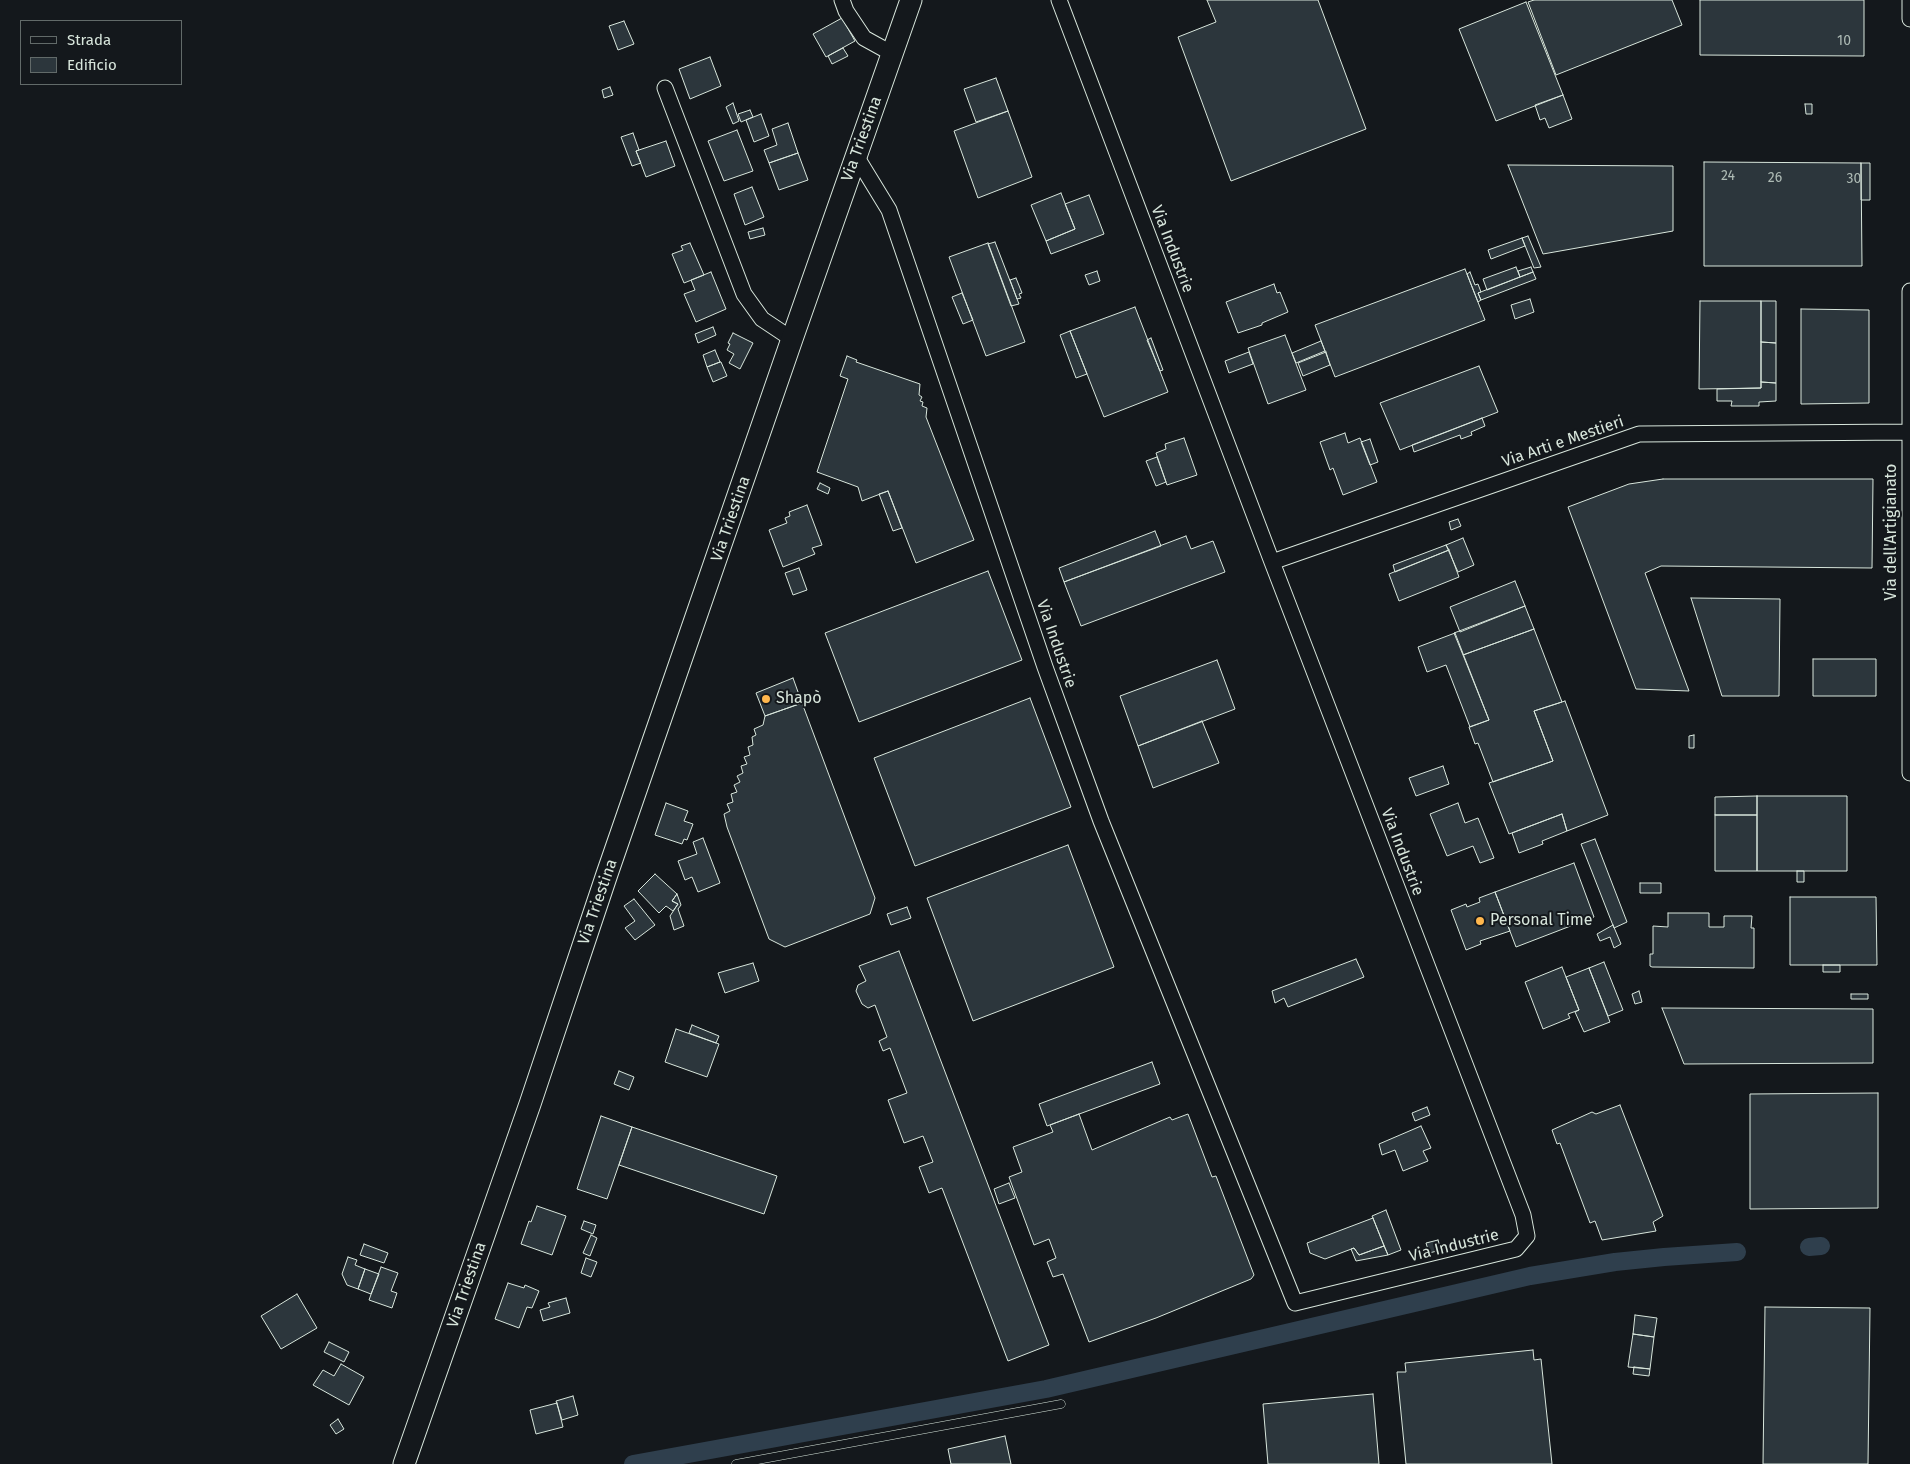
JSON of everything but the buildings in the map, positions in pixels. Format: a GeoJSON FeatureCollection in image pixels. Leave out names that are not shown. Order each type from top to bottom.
{"type":"FeatureCollection","features":[{"type":"Feature","properties":{"kind":"main road","name":"Via Triestina"},"geometry":{"type":"LineString","coordinates":[[404,1464],[530,1104],[792,339],[911,0]]}},
{"type":"Feature","properties":{"kind":"street"},"geometry":{"type":"LineString","coordinates":[[842,0],[846,11],[864,38],[893,54]]}},
{"type":"Feature","properties":{"kind":"street","name":"Via Industrie"},"geometry":{"type":"LineString","coordinates":[[856,156],[889,210],[1045,667],[1101,821],[1295,1303],[1516,1249],[1527,1236],[1523,1215],[1272,562],[1059,0]]}},
{"type":"Feature","properties":{"kind":"street"},"geometry":{"type":"LineString","coordinates":[[1910,0],[1910,19]]}},
{"type":"Feature","properties":{"kind":"street"},"geometry":{"type":"LineString","coordinates":[[665,88],[744,294],[762,319],[792,339]]}},
{"type":"Feature","properties":{"kind":"street","name":"Via dell'Artigianato"},"geometry":{"type":"LineString","coordinates":[[1910,291],[1910,773]]}},
{"type":"Feature","properties":{"kind":"street","name":"Via Arti e Mestieri"},"geometry":{"type":"LineString","coordinates":[[1272,562],[1640,434],[1909,432]]}},
{"type":"Feature","properties":{"kind":"lane"},"geometry":{"type":"LineString","coordinates":[[736,1464],[1061,1404]]}},
{"type":"Feature","properties":{"kind":"waterway"},"geometry":{"type":"LineString","coordinates":[[1809,1247],[1821,1246]]}},
{"type":"Feature","properties":{"kind":"waterway"},"geometry":{"type":"LineString","coordinates":[[633,1464],[1046,1389],[1530,1276],[1615,1262],[1737,1252]]}},
{"type":"Feature","properties":{"kind":"place","name":"Shapò"},"geometry":{"type":"Point","coordinates":[766,699]}},
{"type":"Feature","properties":{"kind":"place","name":"Personal Time"},"geometry":{"type":"Point","coordinates":[1480,921]}}]}
